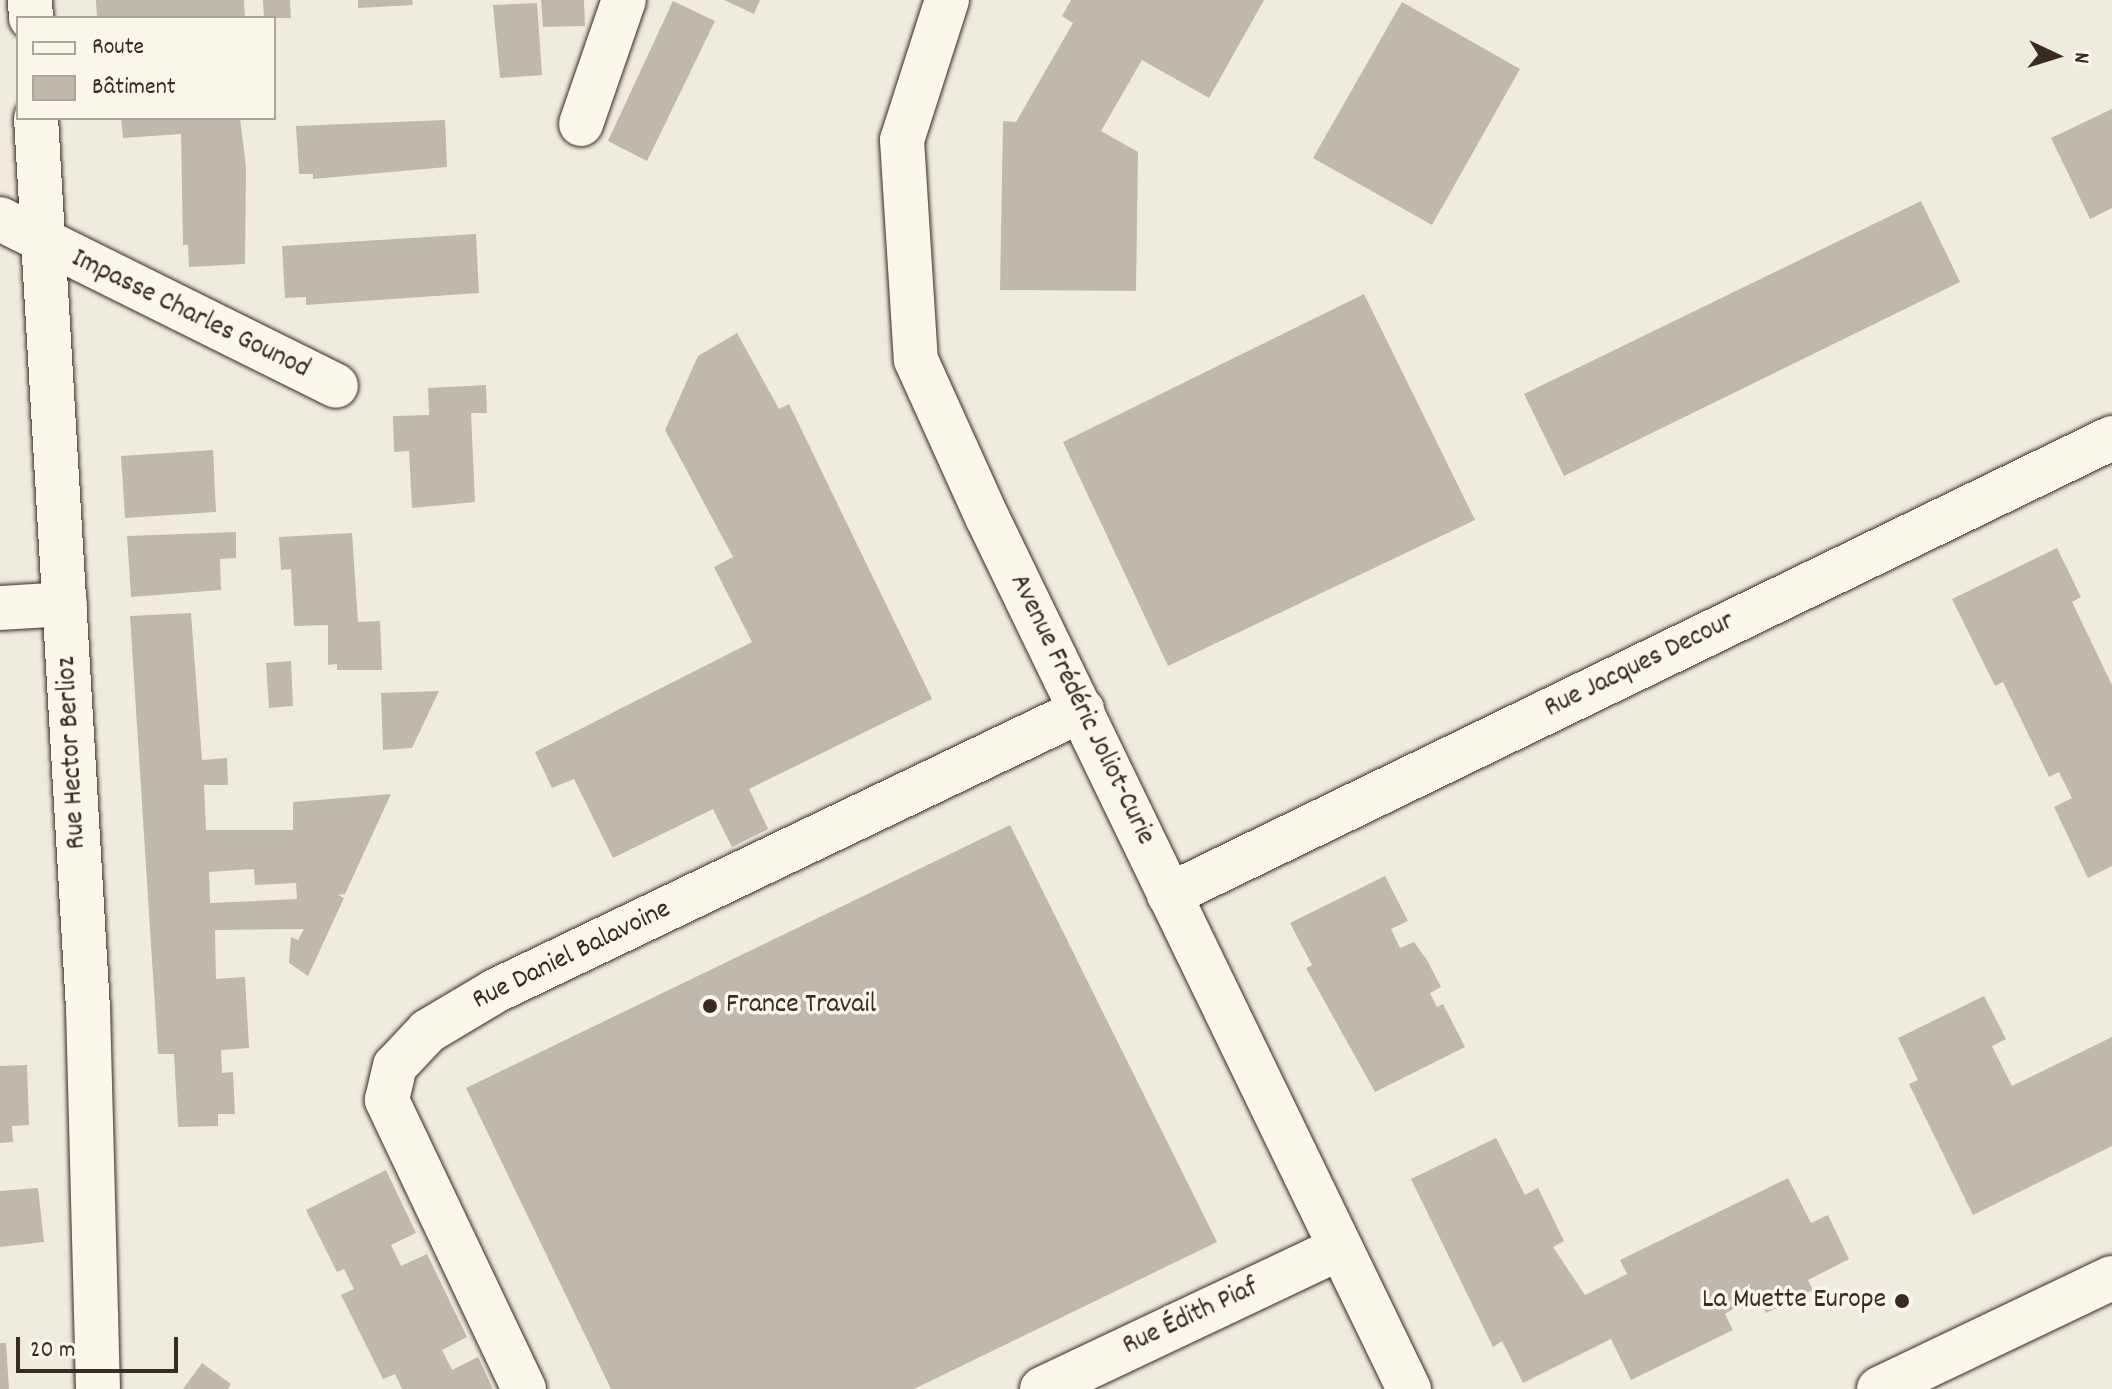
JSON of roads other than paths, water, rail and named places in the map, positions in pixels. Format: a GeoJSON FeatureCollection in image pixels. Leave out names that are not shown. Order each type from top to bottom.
{"type":"FeatureCollection","features":[{"type":"Feature","properties":{"kind":"street"},"geometry":{"type":"LineString","coordinates":[[581,124],[624,0]]}},
{"type":"Feature","properties":{"kind":"street","name":"Avenue Frédéric Joliot-Curie"},"geometry":{"type":"LineString","coordinates":[[947,0],[902,140],[916,360],[1169,895],[1409,1389]]}},
{"type":"Feature","properties":{"kind":"street","name":"Rue Hector Berlioz"},"geometry":{"type":"LineString","coordinates":[[36,120],[88,1008],[98,1389]]}},
{"type":"Feature","properties":{"kind":"street","name":"Impasse Charles Gounod"},"geometry":{"type":"LineString","coordinates":[[0,219],[336,386]]}},
{"type":"Feature","properties":{"kind":"street","name":"Rue Jacques Decour"},"geometry":{"type":"LineString","coordinates":[[1169,895],[2112,438]]}},
{"type":"Feature","properties":{"kind":"street"},"geometry":{"type":"LineString","coordinates":[[0,608],[65,604]]}},
{"type":"Feature","properties":{"kind":"street","name":"Rue Daniel Balavoine"},"geometry":{"type":"LineString","coordinates":[[524,1389],[387,1100],[395,1066],[428,1031],[495,991],[1082,710]]}},
{"type":"Feature","properties":{"kind":"street","name":"Rue Édith Piaf"},"geometry":{"type":"LineString","coordinates":[[1042,1389],[1340,1248]]}},
{"type":"Feature","properties":{"kind":"street"},"geometry":{"type":"LineString","coordinates":[[1879,1389],[2112,1278]]}},
{"type":"Feature","properties":{"kind":"place","name":"France Travail"},"geometry":{"type":"Point","coordinates":[710,1006]}},
{"type":"Feature","properties":{"kind":"place","name":"La Muette Europe"},"geometry":{"type":"Point","coordinates":[1902,1301]}}]}
